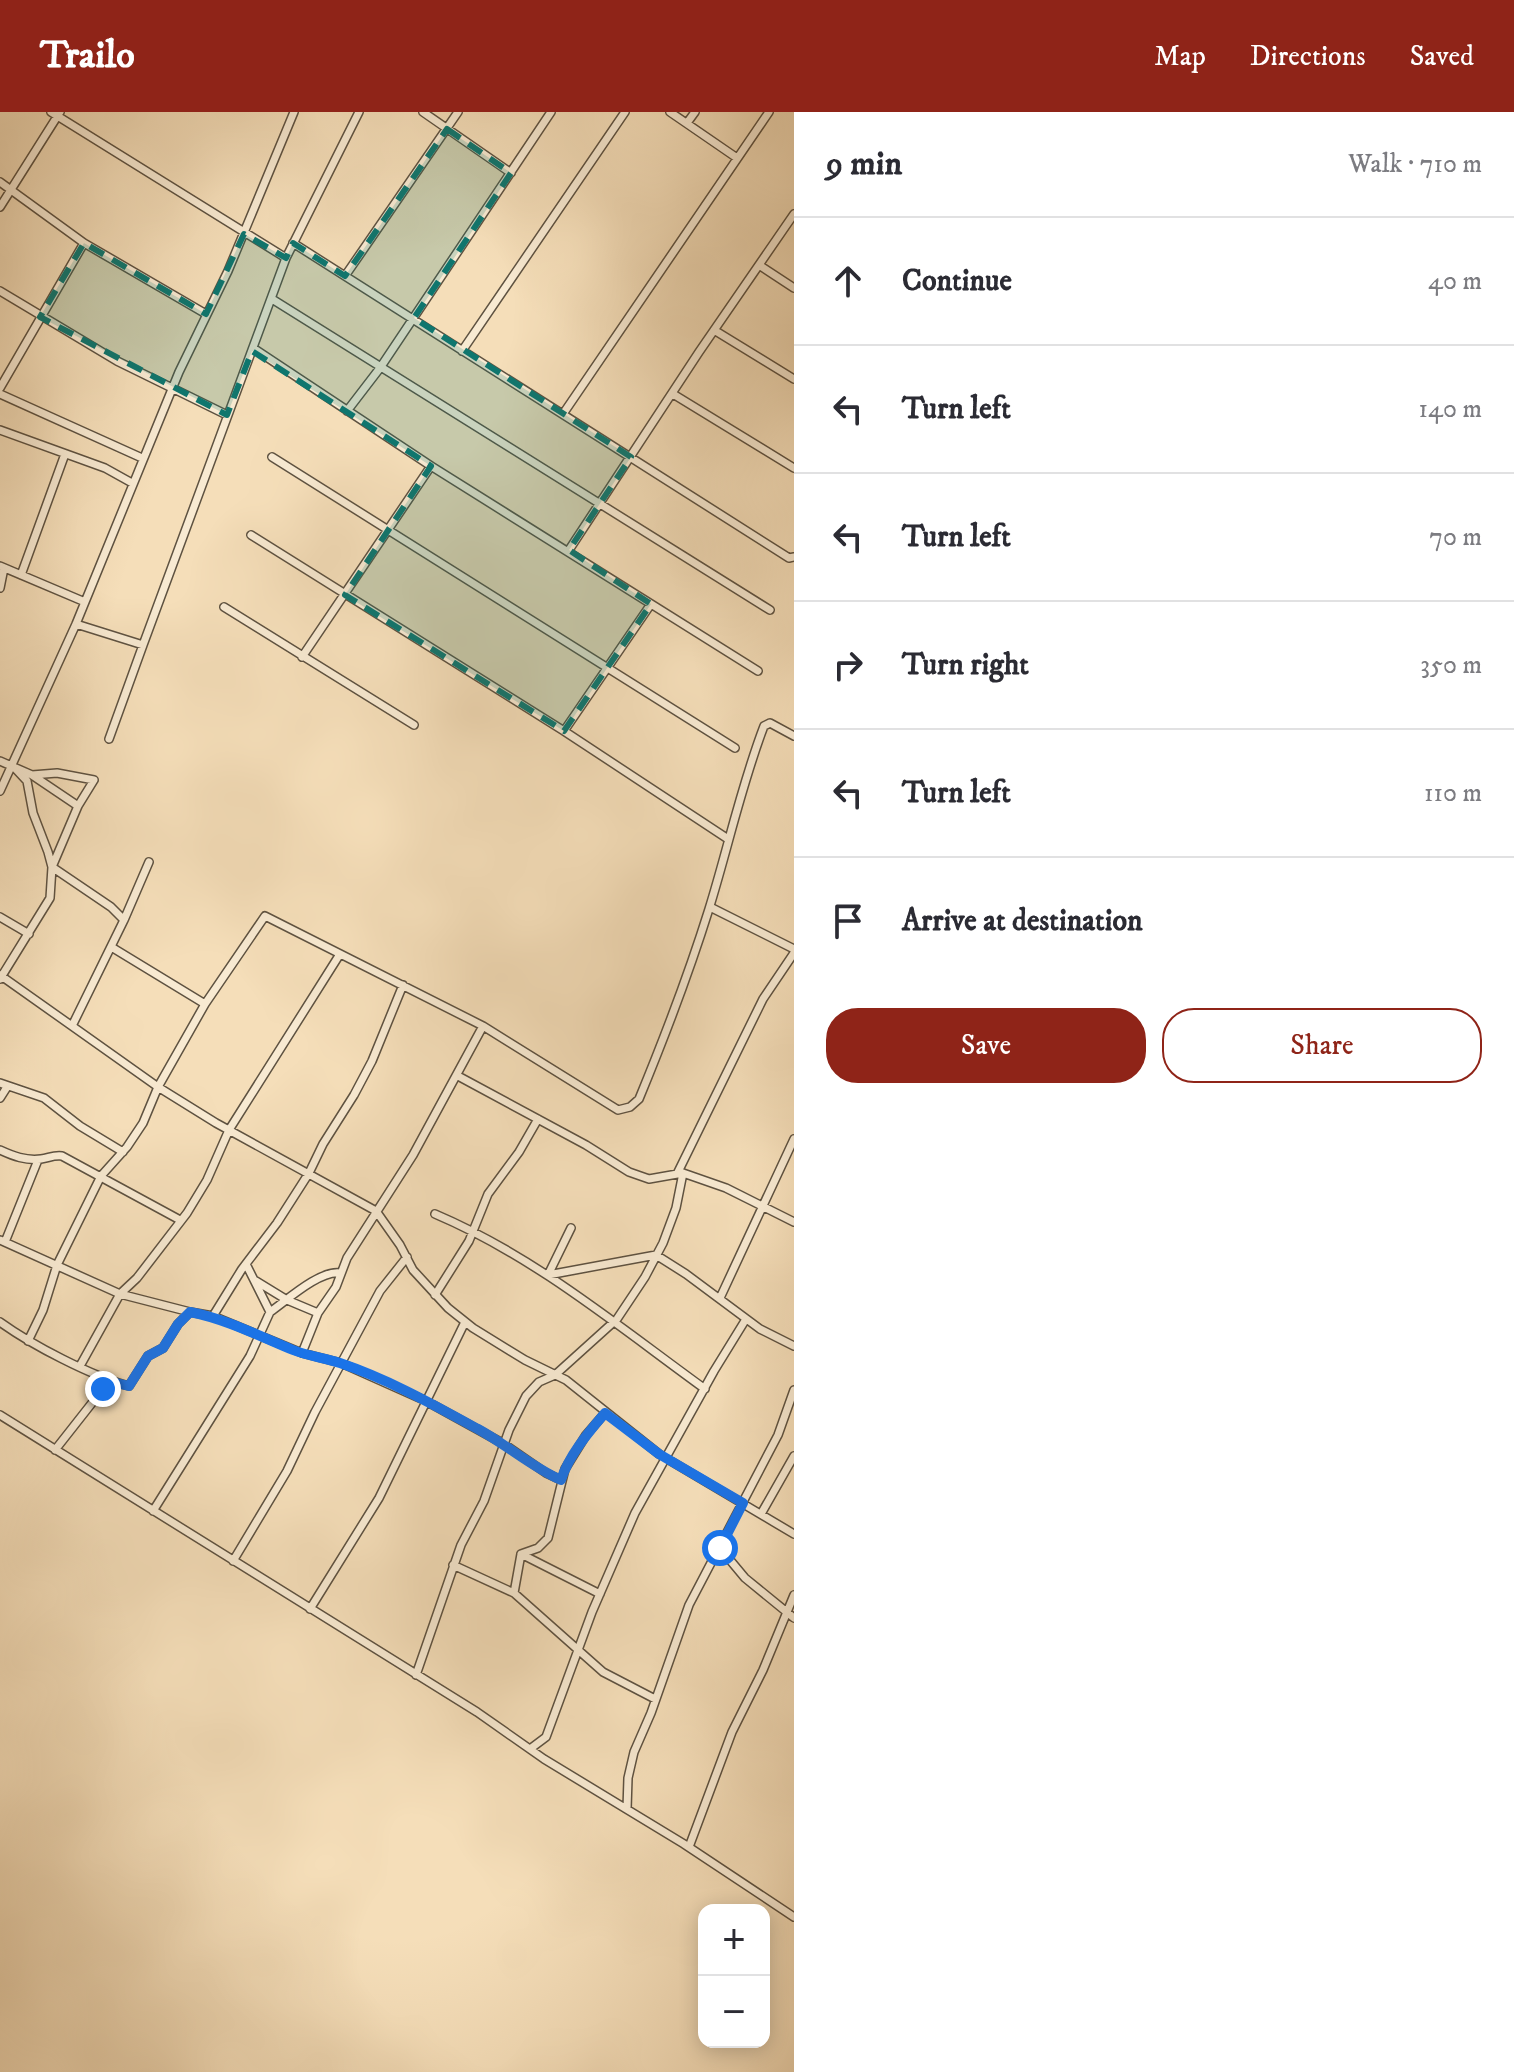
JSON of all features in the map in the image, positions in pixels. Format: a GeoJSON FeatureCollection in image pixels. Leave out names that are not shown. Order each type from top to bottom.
{"type":"FeatureCollection","features":[{"type":"Feature","properties":{"kind":"street"},"geometry":{"type":"LineString","coordinates":[[0,791],[76,624],[142,458],[244,234],[294,112]]}},
{"type":"Feature","properties":{"kind":"street"},"geometry":{"type":"LineString","coordinates":[[109,739],[286,258],[359,112]]}},
{"type":"Feature","properties":{"kind":"street"},"geometry":{"type":"LineString","coordinates":[[423,112],[511,173]]}},
{"type":"Feature","properties":{"kind":"street"},"geometry":{"type":"LineString","coordinates":[[345,276],[458,112]]}},
{"type":"Feature","properties":{"kind":"street"},"geometry":{"type":"LineString","coordinates":[[347,411],[380,368],[551,112]]}},
{"type":"Feature","properties":{"kind":"street"},"geometry":{"type":"LineString","coordinates":[[462,351],[625,112]]}},
{"type":"Feature","properties":{"kind":"street"},"geometry":{"type":"LineString","coordinates":[[670,112],[737,158]]}},
{"type":"Feature","properties":{"kind":"street"},"geometry":{"type":"LineString","coordinates":[[687,123],[695,112]]}},
{"type":"Feature","properties":{"kind":"street"},"geometry":{"type":"LineString","coordinates":[[563,414],[769,112]]}},
{"type":"Feature","properties":{"kind":"street"},"geometry":{"type":"LineString","coordinates":[[0,207],[56,113],[286,258]]}},
{"type":"Feature","properties":{"kind":"street"},"geometry":{"type":"LineString","coordinates":[[0,182],[84,243],[206,314]]}},
{"type":"Feature","properties":{"kind":"street"},"geometry":{"type":"LineString","coordinates":[[569,550],[794,214]]}},
{"type":"Feature","properties":{"kind":"street"},"geometry":{"type":"LineString","coordinates":[[84,243],[0,391],[142,458]]}},
{"type":"Feature","properties":{"kind":"street"},"geometry":{"type":"LineString","coordinates":[[293,243],[789,558],[794,557]]}},
{"type":"Feature","properties":{"kind":"street"},"geometry":{"type":"LineString","coordinates":[[759,265],[794,288]]}},
{"type":"Feature","properties":{"kind":"street"},"geometry":{"type":"LineString","coordinates":[[0,291],[117,361],[227,415]]}},
{"type":"Feature","properties":{"kind":"street"},"geometry":{"type":"LineString","coordinates":[[272,299],[770,610]]}},
{"type":"Feature","properties":{"kind":"street"},"geometry":{"type":"LineString","coordinates":[[714,330],[794,379]]}},
{"type":"Feature","properties":{"kind":"street"},"geometry":{"type":"LineString","coordinates":[[253,348],[431,466],[758,671]]}},
{"type":"Feature","properties":{"kind":"street"},"geometry":{"type":"LineString","coordinates":[[673,394],[794,468]]}},
{"type":"Feature","properties":{"kind":"street"},"geometry":{"type":"LineString","coordinates":[[0,430],[105,468],[132,483]]}},
{"type":"Feature","properties":{"kind":"street"},"geometry":{"type":"LineString","coordinates":[[21,575],[65,454]]}},
{"type":"Feature","properties":{"kind":"street"},"geometry":{"type":"LineString","coordinates":[[272,457],[735,748]]}},
{"type":"Feature","properties":{"kind":"street"},"geometry":{"type":"LineString","coordinates":[[302,657],[431,466]]}},
{"type":"Feature","properties":{"kind":"street"},"geometry":{"type":"LineString","coordinates":[[251,535],[564,731],[728,839]]}},
{"type":"Feature","properties":{"kind":"street"},"geometry":{"type":"LineString","coordinates":[[0,588],[2,567],[85,602]]}},
{"type":"Feature","properties":{"kind":"street"},"geometry":{"type":"LineString","coordinates":[[564,731],[651,604]]}},
{"type":"Feature","properties":{"kind":"street"},"geometry":{"type":"LineString","coordinates":[[224,607],[414,725]]}},
{"type":"Feature","properties":{"kind":"street"},"geometry":{"type":"LineString","coordinates":[[76,624],[143,645]]}},
{"type":"Feature","properties":{"kind":"street"},"geometry":{"type":"LineString","coordinates":[[28,1341],[43,1310],[57,1265],[101,1176],[143,1123],[158,1087],[205,1004],[265,916],[483,1026],[618,1110],[630,1107],[639,1099],[671,1023],[710,907],[764,726],[770,723],[794,736]]}},
{"type":"Feature","properties":{"kind":"street"},"geometry":{"type":"LineString","coordinates":[[0,761],[32,775],[78,806]]}},
{"type":"Feature","properties":{"kind":"street"},"geometry":{"type":"LineString","coordinates":[[13,766],[27,781],[33,813],[52,867],[111,907],[124,920]]}},
{"type":"Feature","properties":{"kind":"street"},"geometry":{"type":"LineString","coordinates":[[32,775],[57,773],[94,780],[78,806],[52,867],[50,898],[1,976],[158,1087],[376,1211],[413,1270],[465,1322],[525,1360],[566,1380],[666,1458],[794,1534]]}},
{"type":"Feature","properties":{"kind":"street"},"geometry":{"type":"LineString","coordinates":[[72,1026],[113,948],[149,862]]}},
{"type":"Feature","properties":{"kind":"street"},"geometry":{"type":"LineString","coordinates":[[416,1675],[435,1615],[446,1594],[453,1565],[484,1501],[504,1444],[526,1396],[539,1382],[555,1375],[613,1323],[645,1277],[676,1208],[680,1173],[763,999],[794,951],[710,907]]}},
{"type":"Feature","properties":{"kind":"street"},"geometry":{"type":"LineString","coordinates":[[0,917],[29,934]]}},
{"type":"Feature","properties":{"kind":"street"},"geometry":{"type":"LineString","coordinates":[[113,948],[205,1004]]}},
{"type":"Feature","properties":{"kind":"street"},"geometry":{"type":"LineString","coordinates":[[80,1366],[120,1294],[137,1278],[207,1180],[229,1130],[340,954]]}},
{"type":"Feature","properties":{"kind":"street"},"geometry":{"type":"LineString","coordinates":[[213,1316],[309,1173],[372,1061],[403,985]]}},
{"type":"Feature","properties":{"kind":"street"},"geometry":{"type":"LineString","coordinates":[[302,1353],[318,1313],[336,1287],[340,1273],[413,1155],[483,1026]]}},
{"type":"Feature","properties":{"kind":"street"},"geometry":{"type":"LineString","coordinates":[[458,1076],[629,1172],[649,1179],[680,1173],[726,1188],[794,1222]]}},
{"type":"Feature","properties":{"kind":"street"},"geometry":{"type":"LineString","coordinates":[[0,1098],[4,1085],[44,1098],[80,1126],[123,1152]]}},
{"type":"Feature","properties":{"kind":"street"},"geometry":{"type":"LineString","coordinates":[[435,1295],[455,1265],[488,1194],[519,1152],[538,1119]]}},
{"type":"Feature","properties":{"kind":"street"},"geometry":{"type":"LineString","coordinates":[[720,1298],[794,1139]]}},
{"type":"Feature","properties":{"kind":"street"},"geometry":{"type":"LineString","coordinates":[[0,1150],[18,1158],[38,1160],[56,1155],[180,1220]]}},
{"type":"Feature","properties":{"kind":"street"},"geometry":{"type":"LineString","coordinates":[[38,1160],[3,1241],[120,1294],[213,1316],[302,1353],[341,1363],[426,1401],[561,1480]]}},
{"type":"Feature","properties":{"kind":"street"},"geometry":{"type":"LineString","coordinates":[[435,1214],[473,1230],[548,1275],[705,1389]]}},
{"type":"Feature","properties":{"kind":"street"},"geometry":{"type":"LineString","coordinates":[[548,1275],[571,1228]]}},
{"type":"Feature","properties":{"kind":"street"},"geometry":{"type":"LineString","coordinates":[[548,1275],[656,1255],[760,1329],[794,1346]]}},
{"type":"Feature","properties":{"kind":"street"},"geometry":{"type":"LineString","coordinates":[[233,1561],[287,1471],[380,1291],[407,1257]]}},
{"type":"Feature","properties":{"kind":"street"},"geometry":{"type":"LineString","coordinates":[[246,1264],[270,1312]]}},
{"type":"Feature","properties":{"kind":"street"},"geometry":{"type":"LineString","coordinates":[[153,1511],[250,1356],[270,1312],[319,1278],[340,1273]]}},
{"type":"Feature","properties":{"kind":"street"},"geometry":{"type":"LineString","coordinates":[[255,1280],[287,1300],[318,1313]]}},
{"type":"Feature","properties":{"kind":"street"},"geometry":{"type":"LineString","coordinates":[[0,1322],[28,1341],[112,1382],[129,1386],[148,1356],[163,1348],[178,1324],[190,1312]]}},
{"type":"Feature","properties":{"kind":"street"},"geometry":{"type":"LineString","coordinates":[[530,1749],[546,1737],[600,1594],[635,1513],[746,1319]]}},
{"type":"Feature","properties":{"kind":"street"},"geometry":{"type":"LineString","coordinates":[[310,1609],[379,1498],[465,1322]]}},
{"type":"Feature","properties":{"kind":"street"},"geometry":{"type":"LineString","coordinates":[[55,1450],[103,1389],[112,1382]]}},
{"type":"Feature","properties":{"kind":"street"},"geometry":{"type":"LineString","coordinates":[[627,1809],[628,1778],[634,1752],[689,1605],[778,1435],[794,1390]]}},
{"type":"Feature","properties":{"kind":"street"},"geometry":{"type":"LineString","coordinates":[[521,1554],[538,1548],[548,1538],[565,1469],[586,1435],[605,1413]]}},
{"type":"Feature","properties":{"kind":"street"},"geometry":{"type":"LineString","coordinates":[[0,1415],[689,1847],[791,1915],[794,1904]]}},
{"type":"Feature","properties":{"kind":"street"},"geometry":{"type":"LineString","coordinates":[[761,1514],[794,1456]]}},
{"type":"Feature","properties":{"kind":"street"},"geometry":{"type":"LineString","coordinates":[[783,1475],[794,1479]]}},
{"type":"Feature","properties":{"kind":"street"},"geometry":{"type":"LineString","coordinates":[[720,1548],[745,1578],[794,1618]]}},
{"type":"Feature","properties":{"kind":"street"},"geometry":{"type":"LineString","coordinates":[[521,1554],[600,1594]]}},
{"type":"Feature","properties":{"kind":"street"},"geometry":{"type":"LineString","coordinates":[[514,1593],[521,1554]]}},
{"type":"Feature","properties":{"kind":"street"},"geometry":{"type":"LineString","coordinates":[[453,1565],[514,1593],[603,1672],[655,1699]]}},
{"type":"Feature","properties":{"kind":"street"},"geometry":{"type":"LineString","coordinates":[[689,1847],[732,1732],[763,1670],[794,1595]]}},
{"type":"Feature","properties":{"kind":"highlighted area"},"geometry":{"type":"Polygon","coordinates":[[[447,129],[511,173],[414,318],[631,457],[569,550],[651,604],[564,731],[345,595],[431,466],[252,351],[227,415],[40,317],[84,243],[206,314],[244,234],[286,258],[293,243],[345,276],[447,129]]]}},
{"type":"Feature","properties":{"kind":"route"},"geometry":{"type":"LineString","coordinates":[[103,1389],[112,1382],[129,1386],[148,1356],[163,1348],[178,1324],[190,1312],[213,1316],[302,1353],[341,1363],[426,1401],[561,1480],[586,1435],[605,1413],[659,1454],[743,1503],[720,1548]]}}]}
